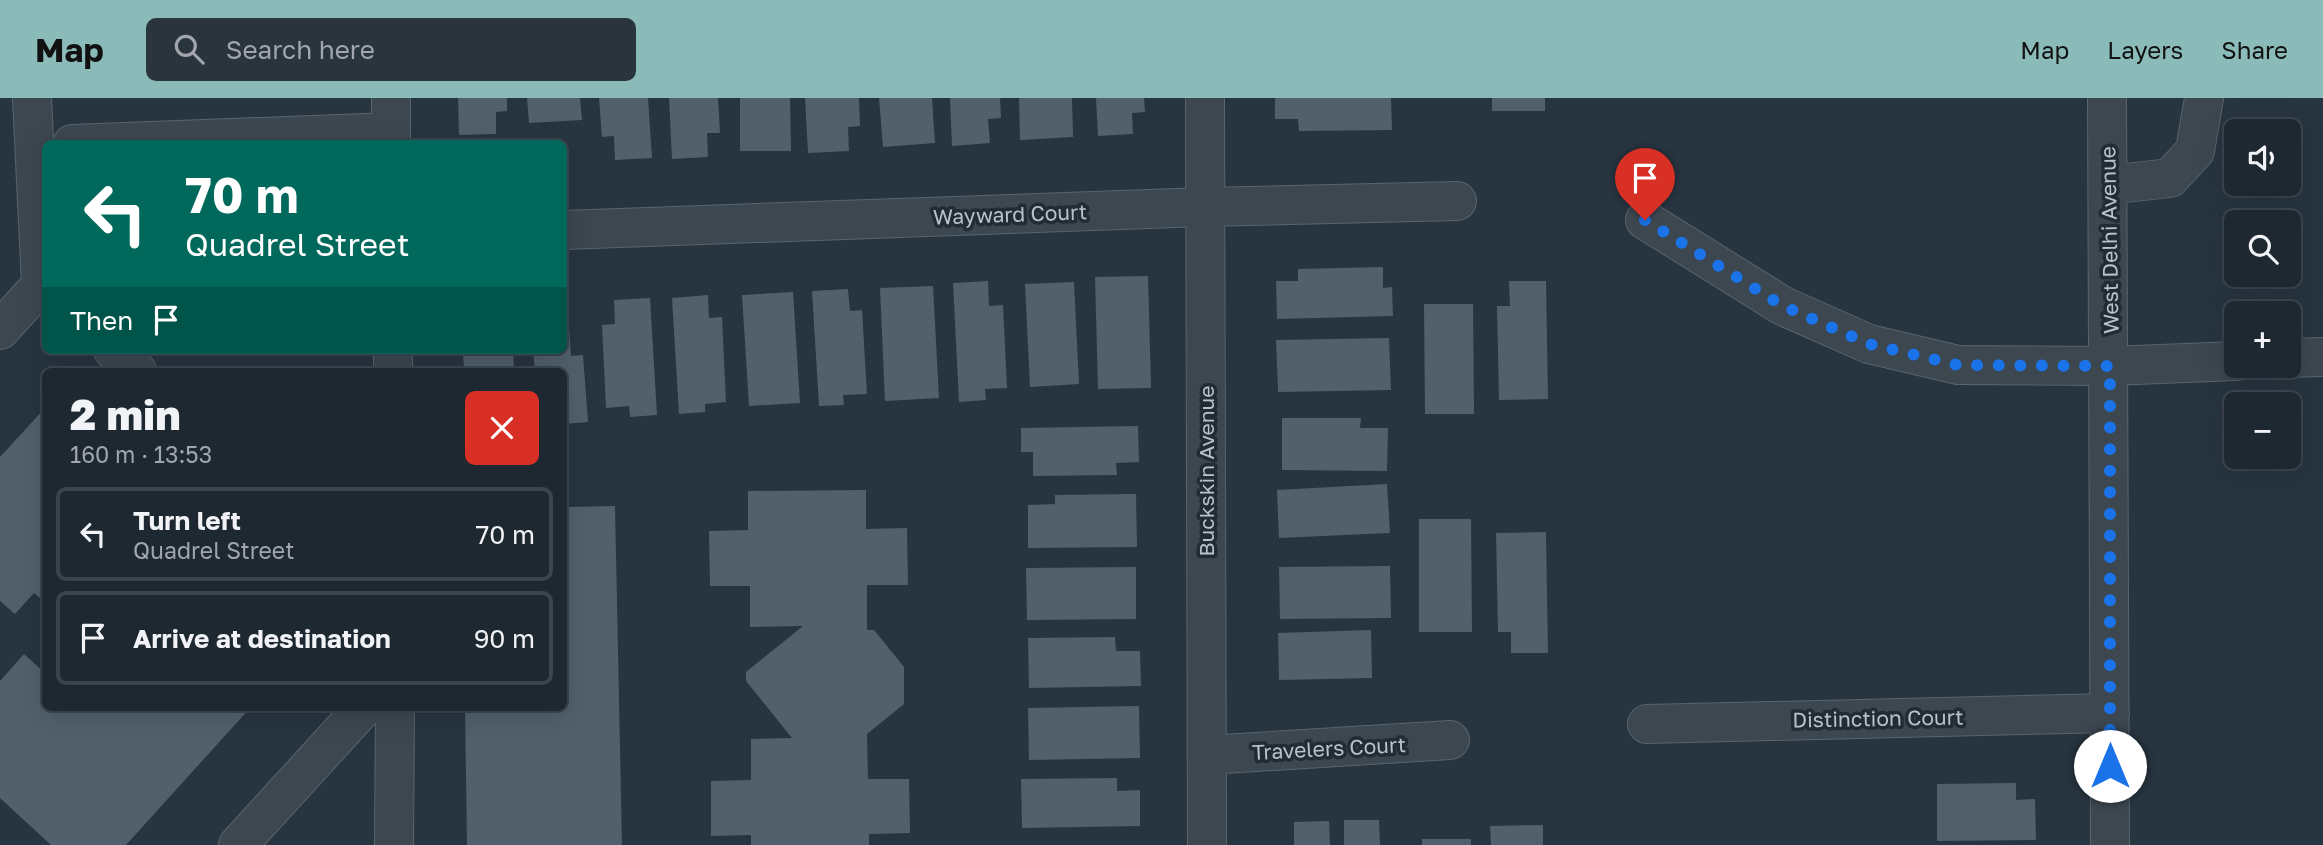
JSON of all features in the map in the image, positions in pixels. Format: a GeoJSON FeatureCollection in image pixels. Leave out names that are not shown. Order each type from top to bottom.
{"type":"FeatureCollection","features":[{"type":"Feature","properties":{"kind":"street"},"geometry":{"type":"LineString","coordinates":[[0,330],[42,270],[40,145],[32,98]]}},
{"type":"Feature","properties":{"kind":"street","name":"Buckskin Avenue"},"geometry":{"type":"LineString","coordinates":[[1205,98],[1207,845]]}},
{"type":"Feature","properties":{"kind":"street","name":"West Delhi Avenue"},"geometry":{"type":"LineString","coordinates":[[2107,98],[2110,845]]}},
{"type":"Feature","properties":{"kind":"street"},"geometry":{"type":"LineString","coordinates":[[2108,185],[2170,178],[2195,151],[2204,98]]}},
{"type":"Feature","properties":{"kind":"street"},"geometry":{"type":"LineString","coordinates":[[139,140],[391,125]]}},
{"type":"Feature","properties":{"kind":"street","name":"Wayward Court"},"geometry":{"type":"LineString","coordinates":[[567,230],[1204,207],[1457,201]]}},
{"type":"Feature","properties":{"kind":"street"},"geometry":{"type":"LineString","coordinates":[[1645,220],[1783,306],[1869,344],[1958,365],[2110,366],[2224,361]]}},
{"type":"Feature","properties":{"kind":"street"},"geometry":{"type":"LineString","coordinates":[[118,354],[134,368]]}},
{"type":"Feature","properties":{"kind":"street"},"geometry":{"type":"LineString","coordinates":[[2301,358],[2323,357]]}},
{"type":"Feature","properties":{"kind":"street"},"geometry":{"type":"LineString","coordinates":[[238,845],[360,711]]}},
{"type":"Feature","properties":{"kind":"street"},"geometry":{"type":"LineString","coordinates":[[394,845],[395,711]]}},
{"type":"Feature","properties":{"kind":"street","name":"Distinction Court"},"geometry":{"type":"LineString","coordinates":[[1647,724],[2110,713]]}},
{"type":"Feature","properties":{"kind":"street","name":"Travelers Court"},"geometry":{"type":"LineString","coordinates":[[1207,755],[1450,740]]}},
{"type":"Feature","properties":{"kind":"building"},"geometry":{"type":"Polygon","coordinates":[[[458,98],[507,98],[507,111],[496,112],[496,134],[459,135],[458,98]]]}},
{"type":"Feature","properties":{"kind":"building"},"geometry":{"type":"Polygon","coordinates":[[[527,98],[580,98],[582,120],[529,123],[527,98]]]}},
{"type":"Feature","properties":{"kind":"building"},"geometry":{"type":"Polygon","coordinates":[[[599,98],[648,98],[652,158],[615,160],[614,136],[602,137],[599,98]]]}},
{"type":"Feature","properties":{"kind":"building"},"geometry":{"type":"Polygon","coordinates":[[[669,98],[718,98],[720,133],[707,133],[708,157],[672,159],[669,98]]]}},
{"type":"Feature","properties":{"kind":"building"},"geometry":{"type":"Polygon","coordinates":[[[740,98],[790,98],[791,151],[740,151],[740,98]]]}},
{"type":"Feature","properties":{"kind":"building"},"geometry":{"type":"Polygon","coordinates":[[[805,98],[859,98],[860,126],[848,127],[849,151],[808,153],[805,98]]]}},
{"type":"Feature","properties":{"kind":"building"},"geometry":{"type":"Polygon","coordinates":[[[879,98],[932,98],[935,143],[883,147],[879,98]]]}},
{"type":"Feature","properties":{"kind":"building"},"geometry":{"type":"Polygon","coordinates":[[[950,98],[1000,98],[1001,118],[988,119],[990,143],[952,146],[950,98]]]}},
{"type":"Feature","properties":{"kind":"building"},"geometry":{"type":"Polygon","coordinates":[[[1019,98],[1072,98],[1073,137],[1020,140],[1019,98]]]}},
{"type":"Feature","properties":{"kind":"building"},"geometry":{"type":"Polygon","coordinates":[[[1096,98],[1144,98],[1145,112],[1132,113],[1133,134],[1098,136],[1096,98]]]}},
{"type":"Feature","properties":{"kind":"building"},"geometry":{"type":"Polygon","coordinates":[[[1275,98],[1391,98],[1392,130],[1299,131],[1298,119],[1275,119],[1275,98]]]}},
{"type":"Feature","properties":{"kind":"building"},"geometry":{"type":"Polygon","coordinates":[[[1492,98],[1545,98],[1545,111],[1492,111],[1492,98]]]}},
{"type":"Feature","properties":{"kind":"building"},"geometry":{"type":"Polygon","coordinates":[[[1383,267],[1383,288],[1392,287],[1393,316],[1277,319],[1276,281],[1298,281],[1298,269],[1383,267]]]}},
{"type":"Feature","properties":{"kind":"building"},"geometry":{"type":"Polygon","coordinates":[[[1148,276],[1151,388],[1098,389],[1095,277],[1148,276]]]}},
{"type":"Feature","properties":{"kind":"building"},"geometry":{"type":"Polygon","coordinates":[[[988,281],[989,306],[1003,305],[1007,388],[985,389],[986,400],[959,402],[953,283],[988,281]]]}},
{"type":"Feature","properties":{"kind":"building"},"geometry":{"type":"Polygon","coordinates":[[[1509,281],[1546,281],[1548,399],[1499,400],[1497,306],[1510,306],[1509,281]]]}},
{"type":"Feature","properties":{"kind":"building"},"geometry":{"type":"Polygon","coordinates":[[[1074,282],[1079,384],[1030,387],[1025,284],[1074,282]]]}},
{"type":"Feature","properties":{"kind":"building"},"geometry":{"type":"Polygon","coordinates":[[[933,286],[939,398],[885,401],[880,288],[933,286]]]}},
{"type":"Feature","properties":{"kind":"building"},"geometry":{"type":"Polygon","coordinates":[[[848,289],[850,311],[862,310],[867,394],[843,395],[844,405],[819,406],[812,291],[848,289]]]}},
{"type":"Feature","properties":{"kind":"building"},"geometry":{"type":"Polygon","coordinates":[[[793,292],[800,403],[749,406],[742,295],[793,292]]]}},
{"type":"Feature","properties":{"kind":"building"},"geometry":{"type":"Polygon","coordinates":[[[708,295],[709,318],[722,317],[726,402],[705,404],[705,412],[679,414],[672,298],[708,295]]]}},
{"type":"Feature","properties":{"kind":"building"},"geometry":{"type":"Polygon","coordinates":[[[650,298],[657,415],[630,417],[629,406],[606,408],[602,325],[615,324],[614,300],[650,298]]]}},
{"type":"Feature","properties":{"kind":"building"},"geometry":{"type":"Polygon","coordinates":[[[1424,304],[1473,304],[1474,414],[1425,414],[1424,304]]]}},
{"type":"Feature","properties":{"kind":"building"},"geometry":{"type":"Polygon","coordinates":[[[567,327],[571,356],[583,355],[588,422],[567,424],[567,368],[535,368],[533,354],[567,354],[567,327]]]}},
{"type":"Feature","properties":{"kind":"building"},"geometry":{"type":"Polygon","coordinates":[[[1389,338],[1391,390],[1278,392],[1276,340],[1389,338]]]}},
{"type":"Feature","properties":{"kind":"building"},"geometry":{"type":"Polygon","coordinates":[[[463,354],[513,354],[514,368],[464,368],[463,354]]]}},
{"type":"Feature","properties":{"kind":"building"},"geometry":{"type":"Polygon","coordinates":[[[42,411],[42,600],[34,593],[15,614],[0,601],[0,457],[42,411]]]}},
{"type":"Feature","properties":{"kind":"building"},"geometry":{"type":"Polygon","coordinates":[[[1282,418],[1361,418],[1360,428],[1388,428],[1387,471],[1282,470],[1282,418]]]}},
{"type":"Feature","properties":{"kind":"building"},"geometry":{"type":"Polygon","coordinates":[[[1138,426],[1139,462],[1116,463],[1117,475],[1033,476],[1033,452],[1021,452],[1021,428],[1138,426]]]}},
{"type":"Feature","properties":{"kind":"building"},"geometry":{"type":"Polygon","coordinates":[[[1387,484],[1390,533],[1279,538],[1277,490],[1387,484]]]}},
{"type":"Feature","properties":{"kind":"building"},"geometry":{"type":"Polygon","coordinates":[[[866,490],[866,529],[907,528],[908,585],[867,585],[867,630],[874,630],[904,667],[904,704],[867,734],[868,779],[909,779],[910,833],[869,834],[869,845],[751,845],[751,835],[711,836],[711,781],[751,780],[751,739],[792,738],[746,681],[746,672],[803,626],[750,627],[750,586],[710,586],[709,531],[748,530],[748,491],[866,490]]]}},
{"type":"Feature","properties":{"kind":"building"},"geometry":{"type":"Polygon","coordinates":[[[1136,494],[1137,547],[1028,548],[1028,505],[1055,504],[1055,495],[1136,494]]]}},
{"type":"Feature","properties":{"kind":"building"},"geometry":{"type":"Polygon","coordinates":[[[615,506],[622,845],[467,845],[465,711],[567,711],[567,507],[615,506]]]}},
{"type":"Feature","properties":{"kind":"building"},"geometry":{"type":"Polygon","coordinates":[[[1419,519],[1471,519],[1472,632],[1419,632],[1419,519]]]}},
{"type":"Feature","properties":{"kind":"building"},"geometry":{"type":"Polygon","coordinates":[[[1546,532],[1548,653],[1511,653],[1511,632],[1498,632],[1496,533],[1546,532]]]}},
{"type":"Feature","properties":{"kind":"building"},"geometry":{"type":"Polygon","coordinates":[[[1390,566],[1391,618],[1280,619],[1279,567],[1390,566]]]}},
{"type":"Feature","properties":{"kind":"building"},"geometry":{"type":"Polygon","coordinates":[[[1136,567],[1136,619],[1027,620],[1026,568],[1136,567]]]}},
{"type":"Feature","properties":{"kind":"building"},"geometry":{"type":"Polygon","coordinates":[[[1371,630],[1372,678],[1279,680],[1278,633],[1371,630]]]}},
{"type":"Feature","properties":{"kind":"building"},"geometry":{"type":"Polygon","coordinates":[[[1115,637],[1116,651],[1140,651],[1141,686],[1029,688],[1028,638],[1115,637]]]}},
{"type":"Feature","properties":{"kind":"building"},"geometry":{"type":"Polygon","coordinates":[[[24,654],[42,670],[42,711],[247,711],[126,845],[51,845],[0,798],[0,681],[24,654]]]}},
{"type":"Feature","properties":{"kind":"building"},"geometry":{"type":"Polygon","coordinates":[[[1139,706],[1140,758],[1029,760],[1028,708],[1139,706]]]}},
{"type":"Feature","properties":{"kind":"building"},"geometry":{"type":"Polygon","coordinates":[[[1117,778],[1117,791],[1140,790],[1140,826],[1022,828],[1021,779],[1117,778]]]}},
{"type":"Feature","properties":{"kind":"building"},"geometry":{"type":"Polygon","coordinates":[[[2016,783],[2016,800],[2035,799],[2036,840],[1937,841],[1937,784],[2016,783]]]}},
{"type":"Feature","properties":{"kind":"building"},"geometry":{"type":"Polygon","coordinates":[[[1344,820],[1379,820],[1380,845],[1344,845],[1344,820]]]}},
{"type":"Feature","properties":{"kind":"building"},"geometry":{"type":"Polygon","coordinates":[[[1329,821],[1330,845],[1294,845],[1294,822],[1329,821]]]}},
{"type":"Feature","properties":{"kind":"building"},"geometry":{"type":"Polygon","coordinates":[[[1543,825],[1543,845],[1491,845],[1490,826],[1543,825]]]}},
{"type":"Feature","properties":{"kind":"building"},"geometry":{"type":"Polygon","coordinates":[[[1422,839],[1471,839],[1471,845],[1422,845],[1422,839]]]}},
{"type":"Feature","properties":{"kind":"route"},"geometry":{"type":"LineString","coordinates":[[1645,220],[1783,306],[1869,344],[1958,365],[2110,366],[2110,766]]}}]}
